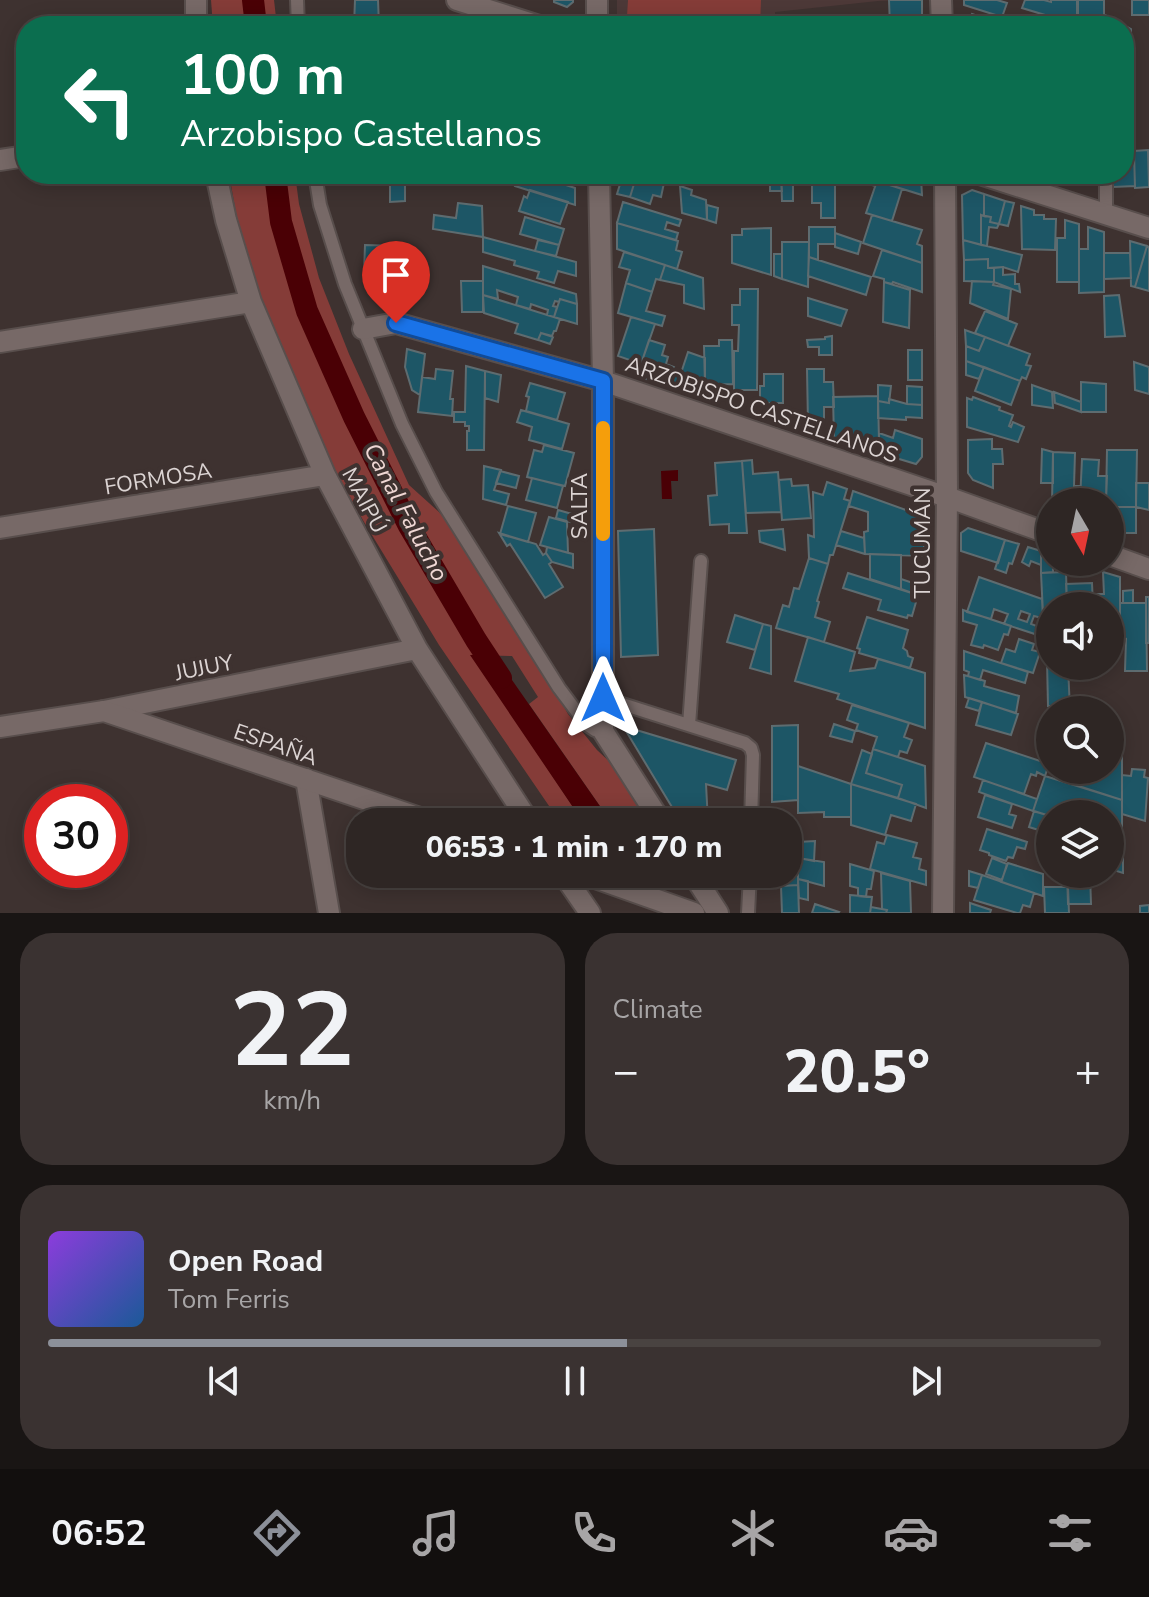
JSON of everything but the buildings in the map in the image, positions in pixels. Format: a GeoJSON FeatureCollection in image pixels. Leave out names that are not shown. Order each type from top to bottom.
{"type":"FeatureCollection","features":[{"type":"Feature","properties":{"kind":"street"},"geometry":{"type":"LineString","coordinates":[[457,0],[507,16]]}},
{"type":"Feature","properties":{"kind":"street","name":"MAIPÚ"},"geometry":{"type":"LineString","coordinates":[[218,184],[251,302],[325,475],[417,649],[520,808]]}},
{"type":"Feature","properties":{"kind":"street","name":"SALTA"},"geometry":{"type":"LineString","coordinates":[[599,184],[603,381],[603,731]]}},
{"type":"Feature","properties":{"kind":"street","name":"TUCUMÁN"},"geometry":{"type":"LineString","coordinates":[[943,913],[947,497],[945,184]]}},
{"type":"Feature","properties":{"kind":"street"},"geometry":{"type":"LineString","coordinates":[[1012,184],[1149,228]]}},
{"type":"Feature","properties":{"kind":"street"},"geometry":{"type":"LineString","coordinates":[[0,342],[251,302]]}},
{"type":"Feature","properties":{"kind":"street","name":"ARZOBISPO CASTELLANOS"},"geometry":{"type":"LineString","coordinates":[[363,329],[396,323],[603,381],[1036,529]]}},
{"type":"Feature","properties":{"kind":"street","name":"FORMOSA"},"geometry":{"type":"LineString","coordinates":[[0,528],[325,475]]}},
{"type":"Feature","properties":{"kind":"street"},"geometry":{"type":"LineString","coordinates":[[1124,560],[1149,569]]}},
{"type":"Feature","properties":{"kind":"street","name":"JUJUY"},"geometry":{"type":"LineString","coordinates":[[0,727],[104,711],[417,649]]}},
{"type":"Feature","properties":{"kind":"street","name":"ESPAÑA"},"geometry":{"type":"LineString","coordinates":[[104,711],[391,808]]}},
{"type":"Feature","properties":{"kind":"street"},"geometry":{"type":"LineString","coordinates":[[603,731],[652,808]]}},
{"type":"Feature","properties":{"kind":"street"},"geometry":{"type":"LineString","coordinates":[[306,779],[329,913]]}},
{"type":"Feature","properties":{"kind":"street"},"geometry":{"type":"LineString","coordinates":[[573,888],[590,913]]}},
{"type":"Feature","properties":{"kind":"street"},"geometry":{"type":"LineString","coordinates":[[623,888],[694,913]]}},
{"type":"Feature","properties":{"kind":"street"},"geometry":{"type":"LineString","coordinates":[[702,888],[718,913]]}},
{"type":"Feature","properties":{"kind":"lane"},"geometry":{"type":"LineString","coordinates":[[317,184],[324,218],[345,284],[402,424],[436,492],[559,688],[586,724],[603,731]]}},
{"type":"Feature","properties":{"kind":"lane"},"geometry":{"type":"LineString","coordinates":[[1106,184],[1106,214]]}},
{"type":"Feature","properties":{"kind":"lane"},"geometry":{"type":"LineString","coordinates":[[689,725],[701,561]]}},
{"type":"Feature","properties":{"kind":"lane"},"geometry":{"type":"LineString","coordinates":[[603,698],[745,743],[753,755],[751,808]]}},
{"type":"Feature","properties":{"kind":"lane"},"geometry":{"type":"LineString","coordinates":[[748,913],[749,888]]}},
{"type":"Feature","properties":{"kind":"shaded area"},"geometry":{"type":"Polygon","coordinates":[[[211,0],[274,0],[276,16],[212,16],[211,0]]]}},
{"type":"Feature","properties":{"kind":"shaded area"},"geometry":{"type":"Polygon","coordinates":[[[617,0],[904,0],[775,12],[775,16],[617,16],[617,0]]]}},
{"type":"Feature","properties":{"kind":"shaded area"},"geometry":{"type":"Polygon","coordinates":[[[628,0],[761,0],[760,16],[627,16],[628,0]]]}},
{"type":"Feature","properties":{"kind":"shaded area"},"geometry":{"type":"Polygon","coordinates":[[[231,184],[296,184],[319,278],[349,354],[409,485],[439,512],[463,541],[517,627],[528,653],[544,670],[568,714],[597,750],[625,776],[645,808],[601,808],[529,704],[538,697],[512,656],[472,655],[574,808],[550,808],[439,645],[364,522],[309,423],[245,263],[231,184]]]}},
{"type":"Feature","properties":{"kind":"shaded area"},"geometry":{"type":"Polygon","coordinates":[[[678,470],[678,481],[671,481],[672,499],[662,499],[661,471],[678,470]]]}},
{"type":"Feature","properties":{"kind":"shaded area"},"geometry":{"type":"Polygon","coordinates":[[[494,654],[601,808],[574,808],[470,655],[494,654]]]}},
{"type":"Feature","properties":{"kind":"waterway","name":"Canal Falucho"},"geometry":{"type":"LineString","coordinates":[[253,0],[255,16]]}},
{"type":"Feature","properties":{"kind":"waterway","name":"Canal Falucho"},"geometry":{"type":"LineString","coordinates":[[276,184],[281,222],[307,311],[354,417],[409,526],[501,678]]}},
{"type":"Feature","properties":{"kind":"slow traffic"},"geometry":{"type":"LineString","coordinates":[[603,428],[603,534]]}},
{"type":"Feature","properties":{"kind":"route"},"geometry":{"type":"LineString","coordinates":[[396,323],[603,381],[603,698]]}}]}
